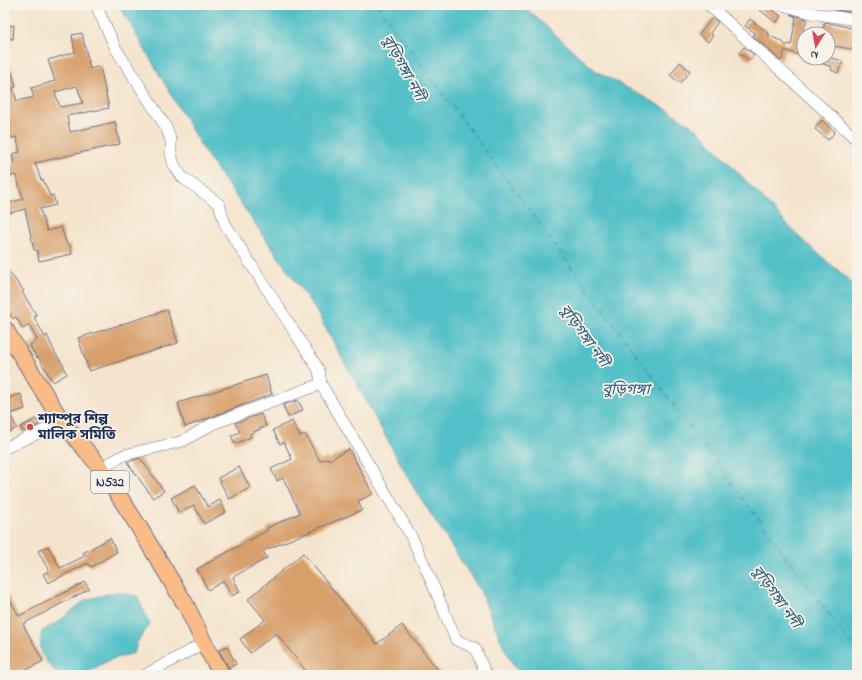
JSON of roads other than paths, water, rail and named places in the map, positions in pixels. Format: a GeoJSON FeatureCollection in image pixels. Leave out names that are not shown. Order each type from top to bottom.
{"type":"FeatureCollection","features":[{"type":"Feature","properties":{"kind":"highway","name":"N532"},"geometry":{"type":"LineString","coordinates":[[5,329],[62,422],[101,468],[162,565],[187,607],[204,643],[222,675]]}},
{"type":"Feature","properties":{"kind":"street"},"geometry":{"type":"LineString","coordinates":[[96,5],[116,49],[166,128],[171,141],[171,154],[174,165],[182,177],[219,204],[225,224],[319,370],[321,384],[410,536],[428,572],[456,640],[475,648],[486,675]]}},
{"type":"Feature","properties":{"kind":"street"},"geometry":{"type":"LineString","coordinates":[[709,5],[857,140]]}},
{"type":"Feature","properties":{"kind":"street"},"geometry":{"type":"LineString","coordinates":[[783,5],[811,13],[857,20]]}},
{"type":"Feature","properties":{"kind":"street"},"geometry":{"type":"LineString","coordinates":[[101,468],[124,455],[183,441],[212,424],[321,384]]}},
{"type":"Feature","properties":{"kind":"street"},"geometry":{"type":"LineString","coordinates":[[5,448],[62,422]]}},
{"type":"Feature","properties":{"kind":"street"},"geometry":{"type":"LineString","coordinates":[[145,675],[204,643]]}},
{"type":"Feature","properties":{"kind":"water","name":"বুড়িগঙ্গা"},"geometry":{"type":"Polygon","coordinates":[[[119,5],[522,5],[596,71],[671,112],[698,130],[799,237],[857,287],[857,675],[522,675],[514,666],[502,643],[480,590],[414,488],[315,309],[204,151],[119,5]]]}},
{"type":"Feature","properties":{"kind":"water"},"geometry":{"type":"Polygon","coordinates":[[[116,592],[137,596],[150,624],[137,642],[134,653],[109,660],[83,675],[59,675],[49,665],[43,656],[40,645],[42,631],[57,623],[85,600],[116,592]]]}},
{"type":"Feature","properties":{"kind":"place","name":"শ্যাম্পুর শিল্প মালিক সমিতি"},"geometry":{"type":"Point","coordinates":[30,427]}},
{"type":"Feature","properties":{"kind":"water label","name":"বুড়িগঙ্গা নদী"},"geometry":{"type":"Point","coordinates":[403,68]}},
{"type":"Feature","properties":{"kind":"water label","name":"বুড়িগঙ্গা নদী"},"geometry":{"type":"Point","coordinates":[584,336]}},
{"type":"Feature","properties":{"kind":"water label","name":"বুড়িগঙ্গা নদী"},"geometry":{"type":"Point","coordinates":[776,597]}}]}
